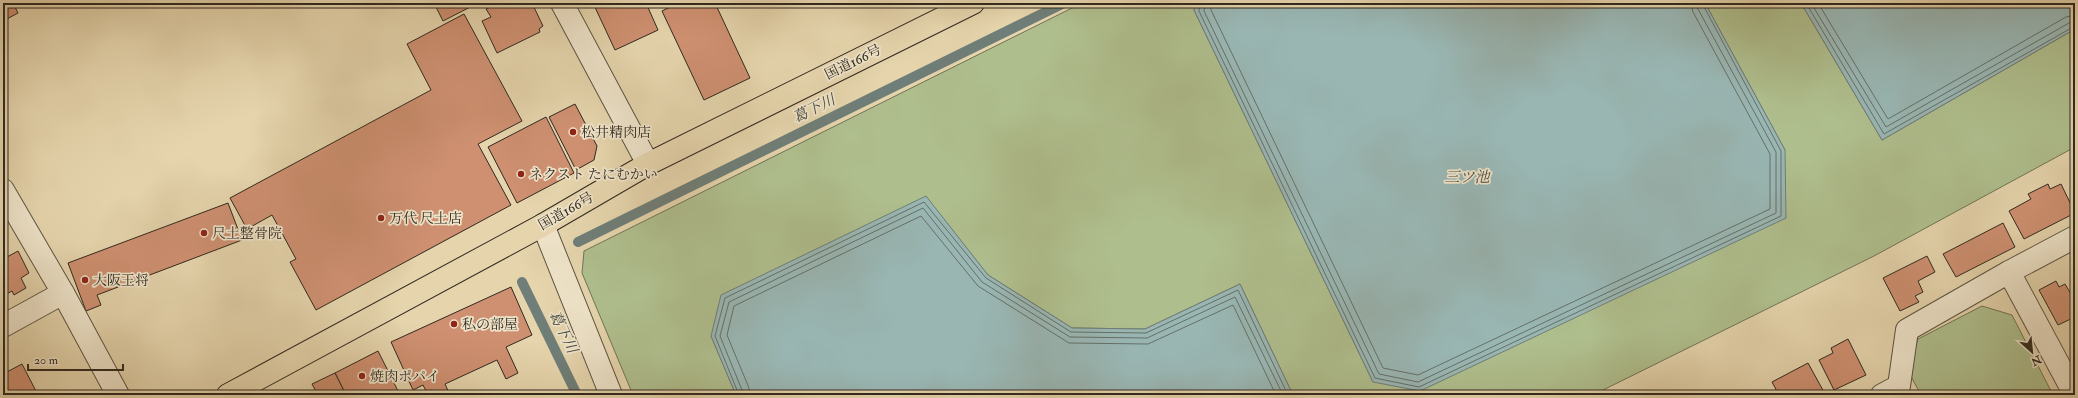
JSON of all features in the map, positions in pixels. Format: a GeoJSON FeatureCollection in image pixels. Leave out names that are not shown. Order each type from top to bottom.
{"type":"FeatureCollection","features":[{"type":"Feature","properties":{"kind":"highway","name":"国道166号"},"geometry":{"type":"LineString","coordinates":[[228,395],[543,225],[648,164],[973,3]]}},
{"type":"Feature","properties":{"kind":"street"},"geometry":{"type":"LineString","coordinates":[[562,3],[648,164]]}},
{"type":"Feature","properties":{"kind":"street"},"geometry":{"type":"LineString","coordinates":[[3,190],[63,293],[118,395]]}},
{"type":"Feature","properties":{"kind":"street"},"geometry":{"type":"LineString","coordinates":[[543,225],[611,395]]}},
{"type":"Feature","properties":{"kind":"street"},"geometry":{"type":"LineString","coordinates":[[1895,392],[1907,330],[2009,272],[2075,237]]}},
{"type":"Feature","properties":{"kind":"street"},"geometry":{"type":"LineString","coordinates":[[2009,272],[2075,395]]}},
{"type":"Feature","properties":{"kind":"street"},"geometry":{"type":"LineString","coordinates":[[3,326],[63,293]]}},
{"type":"Feature","properties":{"kind":"green space"},"geometry":{"type":"Polygon","coordinates":[[[1082,3],[1197,3],[1194,10],[1373,382],[1785,150],[1705,3],[1801,3],[1882,140],[2075,29],[2075,147],[1874,256],[1593,395],[1293,395],[1240,284],[1145,329],[1072,328],[988,275],[926,197],[711,336],[736,395],[633,395],[582,273],[584,251],[1082,3]]]}},
{"type":"Feature","properties":{"kind":"green space"},"geometry":{"type":"Polygon","coordinates":[[[1982,306],[2012,315],[2053,395],[1921,395],[1908,371],[1918,339],[1982,306]]]}},
{"type":"Feature","properties":{"kind":"water","name":"三ツ池"},"geometry":{"type":"Polygon","coordinates":[[[1197,3],[1705,3],[1785,150],[1786,218],[1420,391],[1373,382],[1194,10],[1197,3]]]}},
{"type":"Feature","properties":{"kind":"water"},"geometry":{"type":"Polygon","coordinates":[[[1801,3],[2075,3],[2075,29],[1882,140],[1801,3]]]}},
{"type":"Feature","properties":{"kind":"water"},"geometry":{"type":"Polygon","coordinates":[[[926,196],[988,275],[1072,328],[1145,329],[1240,284],[1293,395],[736,395],[711,336],[721,295],[926,196]]]}},
{"type":"Feature","properties":{"kind":"building"},"geometry":{"type":"Polygon","coordinates":[[[3,3],[13,3],[18,13],[3,21],[3,3]]]}},
{"type":"Feature","properties":{"kind":"building"},"geometry":{"type":"Polygon","coordinates":[[[434,3],[478,3],[443,21],[434,3]]]}},
{"type":"Feature","properties":{"kind":"building"},"geometry":{"type":"Polygon","coordinates":[[[498,3],[514,3],[515,5],[520,3],[532,3],[543,26],[539,29],[540,32],[497,53],[482,21],[491,17],[486,9],[498,3]]]}},
{"type":"Feature","properties":{"kind":"building"},"geometry":{"type":"Polygon","coordinates":[[[593,3],[646,3],[658,30],[615,50],[593,3]]]}},
{"type":"Feature","properties":{"kind":"building"},"geometry":{"type":"Polygon","coordinates":[[[678,3],[715,3],[750,78],[704,100],[662,11],[678,3]]]}},
{"type":"Feature","properties":{"kind":"building"},"geometry":{"type":"Polygon","coordinates":[[[464,14],[522,121],[478,144],[511,205],[316,310],[290,262],[296,259],[272,215],[247,229],[230,198],[431,90],[407,44],[464,14]]]}},
{"type":"Feature","properties":{"kind":"building","name":"松井精肉店"},"geometry":{"type":"Polygon","coordinates":[[[575,104],[597,146],[594,160],[576,170],[549,117],[575,104]]]}},
{"type":"Feature","properties":{"kind":"building"},"geometry":{"type":"Polygon","coordinates":[[[546,117],[574,173],[517,203],[488,147],[546,117]]]}},
{"type":"Feature","properties":{"kind":"building"},"geometry":{"type":"Polygon","coordinates":[[[2048,184],[2050,189],[2061,184],[2075,213],[2024,239],[2009,211],[2031,199],[2028,194],[2048,184]]]}},
{"type":"Feature","properties":{"kind":"building"},"geometry":{"type":"Polygon","coordinates":[[[228,203],[242,240],[97,295],[101,305],[86,311],[68,263],[228,203]]]}},
{"type":"Feature","properties":{"kind":"building"},"geometry":{"type":"Polygon","coordinates":[[[2003,223],[2015,247],[1956,277],[1943,254],[2003,223]]]}},
{"type":"Feature","properties":{"kind":"building"},"geometry":{"type":"Polygon","coordinates":[[[18,251],[29,273],[21,278],[26,288],[14,295],[12,291],[3,296],[3,256],[6,254],[7,257],[18,251]]]}},
{"type":"Feature","properties":{"kind":"building"},"geometry":{"type":"Polygon","coordinates":[[[1927,256],[1935,272],[1918,281],[1923,292],[1915,296],[1919,302],[1900,311],[1883,278],[1927,256]]]}},
{"type":"Feature","properties":{"kind":"building"},"geometry":{"type":"Polygon","coordinates":[[[2056,281],[2059,287],[2065,284],[2071,294],[2075,292],[2075,317],[2058,325],[2039,290],[2056,281]]]}},
{"type":"Feature","properties":{"kind":"building"},"geometry":{"type":"Polygon","coordinates":[[[511,287],[532,335],[506,347],[518,373],[506,379],[497,360],[445,384],[450,395],[434,395],[432,390],[427,393],[423,385],[413,390],[391,342],[511,287]]]}},
{"type":"Feature","properties":{"kind":"building"},"geometry":{"type":"Polygon","coordinates":[[[1848,339],[1866,375],[1834,390],[1819,360],[1833,353],[1831,348],[1848,339]]]}},
{"type":"Feature","properties":{"kind":"building"},"geometry":{"type":"Polygon","coordinates":[[[378,351],[400,395],[346,395],[335,373],[378,351]]]}},
{"type":"Feature","properties":{"kind":"building"},"geometry":{"type":"Polygon","coordinates":[[[1808,363],[1825,394],[1779,395],[1772,382],[1808,363]]]}},
{"type":"Feature","properties":{"kind":"building"},"geometry":{"type":"Polygon","coordinates":[[[22,364],[38,395],[3,395],[3,374],[22,364]]]}},
{"type":"Feature","properties":{"kind":"building"},"geometry":{"type":"Polygon","coordinates":[[[335,373],[346,395],[318,395],[312,384],[335,373]]]}},
{"type":"Feature","properties":{"kind":"waterway","name":"葛下川"},"geometry":{"type":"LineString","coordinates":[[578,242],[1064,3]]}},
{"type":"Feature","properties":{"kind":"waterway","name":"葛下川"},"geometry":{"type":"LineString","coordinates":[[522,282],[577,395]]}},
{"type":"Feature","properties":{"kind":"place","name":"松井精肉店"},"geometry":{"type":"Point","coordinates":[573,132]}},
{"type":"Feature","properties":{"kind":"place","name":"ネクスト たにむかい"},"geometry":{"type":"Point","coordinates":[521,174]}},
{"type":"Feature","properties":{"kind":"place","name":"万代 尺土店"},"geometry":{"type":"Point","coordinates":[381,218]}},
{"type":"Feature","properties":{"kind":"place","name":"尺土整骨院"},"geometry":{"type":"Point","coordinates":[204,233]}},
{"type":"Feature","properties":{"kind":"place","name":"大阪王将"},"geometry":{"type":"Point","coordinates":[85,280]}},
{"type":"Feature","properties":{"kind":"place","name":"私の部屋"},"geometry":{"type":"Point","coordinates":[454,324]}},
{"type":"Feature","properties":{"kind":"place","name":"焼肉ポパイ"},"geometry":{"type":"Point","coordinates":[362,376]}}]}
